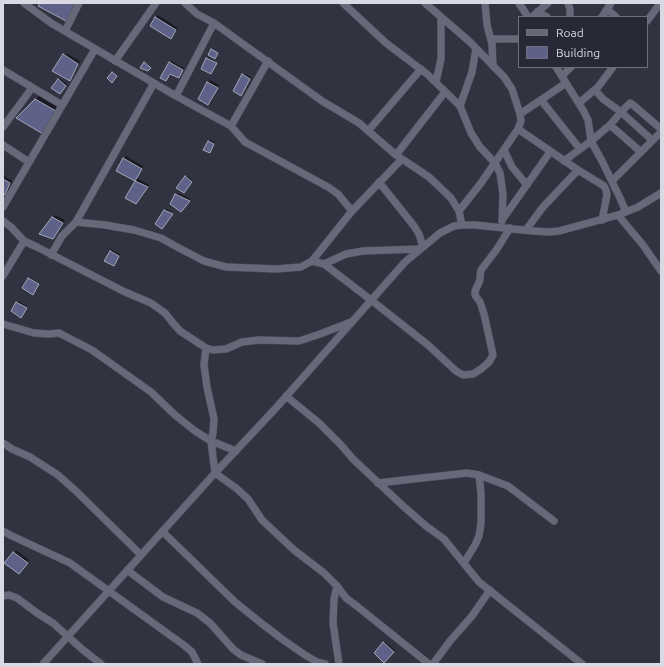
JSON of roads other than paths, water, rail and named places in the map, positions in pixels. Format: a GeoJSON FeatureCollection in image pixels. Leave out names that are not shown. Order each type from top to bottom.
{"type":"FeatureCollection","features":[{"type":"Feature","properties":{"kind":"street"},"geometry":{"type":"LineString","coordinates":[[24,3],[51,23],[176,96],[231,126],[245,142],[328,187],[338,194],[352,211]]}},
{"type":"Feature","properties":{"kind":"street"},"geometry":{"type":"LineString","coordinates":[[65,31],[79,3]]}},
{"type":"Feature","properties":{"kind":"street"},"geometry":{"type":"LineString","coordinates":[[115,61],[156,3]]}},
{"type":"Feature","properties":{"kind":"street"},"geometry":{"type":"LineString","coordinates":[[185,3],[197,14],[214,23],[322,101],[359,123],[399,157],[429,177],[451,198],[459,211],[462,225]]}},
{"type":"Feature","properties":{"kind":"street"},"geometry":{"type":"LineString","coordinates":[[343,3],[386,43],[428,74],[460,106],[471,132],[480,147],[494,163],[500,173],[503,194],[500,223]]}},
{"type":"Feature","properties":{"kind":"street"},"geometry":{"type":"LineString","coordinates":[[425,3],[476,49],[509,83],[520,114],[521,121],[518,129],[481,183],[459,211]]}},
{"type":"Feature","properties":{"kind":"street"},"geometry":{"type":"LineString","coordinates":[[485,3],[487,25],[492,44],[493,66]]}},
{"type":"Feature","properties":{"kind":"street"},"geometry":{"type":"LineString","coordinates":[[520,3],[527,16]]}},
{"type":"Feature","properties":{"kind":"street"},"geometry":{"type":"LineString","coordinates":[[535,15],[548,3]]}},
{"type":"Feature","properties":{"kind":"street"},"geometry":{"type":"LineString","coordinates":[[568,3],[570,16]]}},
{"type":"Feature","properties":{"kind":"street"},"geometry":{"type":"LineString","coordinates":[[648,20],[659,5]]}},
{"type":"Feature","properties":{"kind":"street"},"geometry":{"type":"LineString","coordinates":[[603,16],[609,6],[615,16]]}},
{"type":"Feature","properties":{"kind":"street"},"geometry":{"type":"LineString","coordinates":[[436,82],[441,59],[441,17]]}},
{"type":"Feature","properties":{"kind":"street"},"geometry":{"type":"LineString","coordinates":[[176,96],[214,23]]}},
{"type":"Feature","properties":{"kind":"street"},"geometry":{"type":"LineString","coordinates":[[490,39],[518,39]]}},
{"type":"Feature","properties":{"kind":"street"},"geometry":{"type":"LineString","coordinates":[[3,207],[95,49]]}},
{"type":"Feature","properties":{"kind":"street"},"geometry":{"type":"LineString","coordinates":[[460,106],[472,72],[476,49]]}},
{"type":"Feature","properties":{"kind":"street"},"geometry":{"type":"LineString","coordinates":[[231,126],[268,62]]}},
{"type":"Feature","properties":{"kind":"street"},"geometry":{"type":"LineString","coordinates":[[368,131],[421,68]]}},
{"type":"Feature","properties":{"kind":"street"},"geometry":{"type":"LineString","coordinates":[[557,68],[588,120],[591,141],[626,212]]}},
{"type":"Feature","properties":{"kind":"street"},"geometry":{"type":"LineString","coordinates":[[562,76],[570,68]]}},
{"type":"Feature","properties":{"kind":"street"},"geometry":{"type":"LineString","coordinates":[[579,103],[595,90],[612,68]]}},
{"type":"Feature","properties":{"kind":"street"},"geometry":{"type":"LineString","coordinates":[[3,70],[62,105]]}},
{"type":"Feature","properties":{"kind":"street"},"geometry":{"type":"LineString","coordinates":[[51,254],[62,236],[76,222],[154,83]]}},
{"type":"Feature","properties":{"kind":"street"},"geometry":{"type":"LineString","coordinates":[[520,114],[566,83]]}},
{"type":"Feature","properties":{"kind":"street"},"geometry":{"type":"LineString","coordinates":[[3,127],[32,88]]}},
{"type":"Feature","properties":{"kind":"street"},"geometry":{"type":"LineString","coordinates":[[595,90],[603,99],[621,112],[652,140]]}},
{"type":"Feature","properties":{"kind":"street"},"geometry":{"type":"LineString","coordinates":[[76,222],[134,230],[161,238],[204,261],[226,267],[276,269],[301,267],[312,261],[352,211],[379,182],[446,92]]}},
{"type":"Feature","properties":{"kind":"street"},"geometry":{"type":"LineString","coordinates":[[541,100],[580,149]]}},
{"type":"Feature","properties":{"kind":"street"},"geometry":{"type":"LineString","coordinates":[[564,161],[610,125],[630,103],[661,130],[612,181]]}},
{"type":"Feature","properties":{"kind":"street"},"geometry":{"type":"LineString","coordinates":[[610,125],[641,152]]}},
{"type":"Feature","properties":{"kind":"street"},"geometry":{"type":"LineString","coordinates":[[518,129],[550,152],[604,186],[606,190],[602,220]]}},
{"type":"Feature","properties":{"kind":"street"},"geometry":{"type":"LineString","coordinates":[[3,145],[29,162]]}},
{"type":"Feature","properties":{"kind":"street"},"geometry":{"type":"LineString","coordinates":[[504,150],[512,167],[527,185]]}},
{"type":"Feature","properties":{"kind":"street"},"geometry":{"type":"LineString","coordinates":[[500,223],[550,152]]}},
{"type":"Feature","properties":{"kind":"street"},"geometry":{"type":"LineString","coordinates":[[526,230],[542,207],[578,170]]}},
{"type":"Feature","properties":{"kind":"street"},"geometry":{"type":"LineString","coordinates":[[379,182],[414,226],[419,234],[421,248]]}},
{"type":"Feature","properties":{"kind":"street"},"geometry":{"type":"LineString","coordinates":[[43,664],[286,396],[405,262],[440,233],[454,226],[500,223],[510,228],[548,232],[559,231],[618,215],[638,207],[661,193]]}},
{"type":"Feature","properties":{"kind":"street"},"geometry":{"type":"LineString","coordinates":[[618,215],[643,246],[661,272]]}},
{"type":"Feature","properties":{"kind":"street"},"geometry":{"type":"LineString","coordinates":[[3,221],[24,241],[125,292],[151,303],[165,313],[180,330],[206,348],[213,350],[226,349],[242,342],[259,340],[299,341],[352,322]]}},
{"type":"Feature","properties":{"kind":"street"},"geometry":{"type":"LineString","coordinates":[[312,261],[324,264],[428,346],[456,371],[463,375],[473,374],[489,362],[493,355],[484,314],[480,302],[475,295],[475,291],[480,280],[481,270],[497,249],[510,228]]}},
{"type":"Feature","properties":{"kind":"street"},"geometry":{"type":"LineString","coordinates":[[3,276],[24,241]]}},
{"type":"Feature","properties":{"kind":"street"},"geometry":{"type":"LineString","coordinates":[[324,264],[346,254],[363,251],[421,248]]}},
{"type":"Feature","properties":{"kind":"street"},"geometry":{"type":"LineString","coordinates":[[3,261],[10,265]]}},
{"type":"Feature","properties":{"kind":"street"},"geometry":{"type":"LineString","coordinates":[[3,324],[34,333],[59,333],[92,350],[151,392],[195,431],[211,441],[236,451]]}},
{"type":"Feature","properties":{"kind":"street"},"geometry":{"type":"LineString","coordinates":[[206,348],[204,365],[206,387],[214,419],[211,441],[215,473],[236,488],[248,499],[262,520],[294,550],[324,573],[346,598],[429,664]]}},
{"type":"Feature","properties":{"kind":"street"},"geometry":{"type":"LineString","coordinates":[[286,396],[319,424],[353,459],[426,526],[444,539],[480,582],[582,664]]}},
{"type":"Feature","properties":{"kind":"street"},"geometry":{"type":"LineString","coordinates":[[3,443],[12,449],[30,456],[58,475],[141,555]]}},
{"type":"Feature","properties":{"kind":"street"},"geometry":{"type":"LineString","coordinates":[[378,482],[467,473],[508,486],[554,521]]}},
{"type":"Feature","properties":{"kind":"street"},"geometry":{"type":"LineString","coordinates":[[464,564],[479,536],[481,523],[479,476]]}},
{"type":"Feature","properties":{"kind":"street"},"geometry":{"type":"LineString","coordinates":[[3,531],[70,563],[185,646],[192,652],[198,664]]}},
{"type":"Feature","properties":{"kind":"street"},"geometry":{"type":"LineString","coordinates":[[163,532],[220,588],[246,610],[282,639],[305,655],[317,662],[325,664]]}},
{"type":"Feature","properties":{"kind":"street"},"geometry":{"type":"LineString","coordinates":[[127,570],[163,597],[197,613],[210,623],[240,655],[262,664]]}},
{"type":"Feature","properties":{"kind":"street"},"geometry":{"type":"LineString","coordinates":[[337,586],[334,599],[333,622],[339,664]]}},
{"type":"Feature","properties":{"kind":"street"},"geometry":{"type":"LineString","coordinates":[[433,664],[450,641],[472,616],[490,590]]}},
{"type":"Feature","properties":{"kind":"street"},"geometry":{"type":"LineString","coordinates":[[3,596],[9,595],[18,598],[53,623],[101,664]]}}]}
